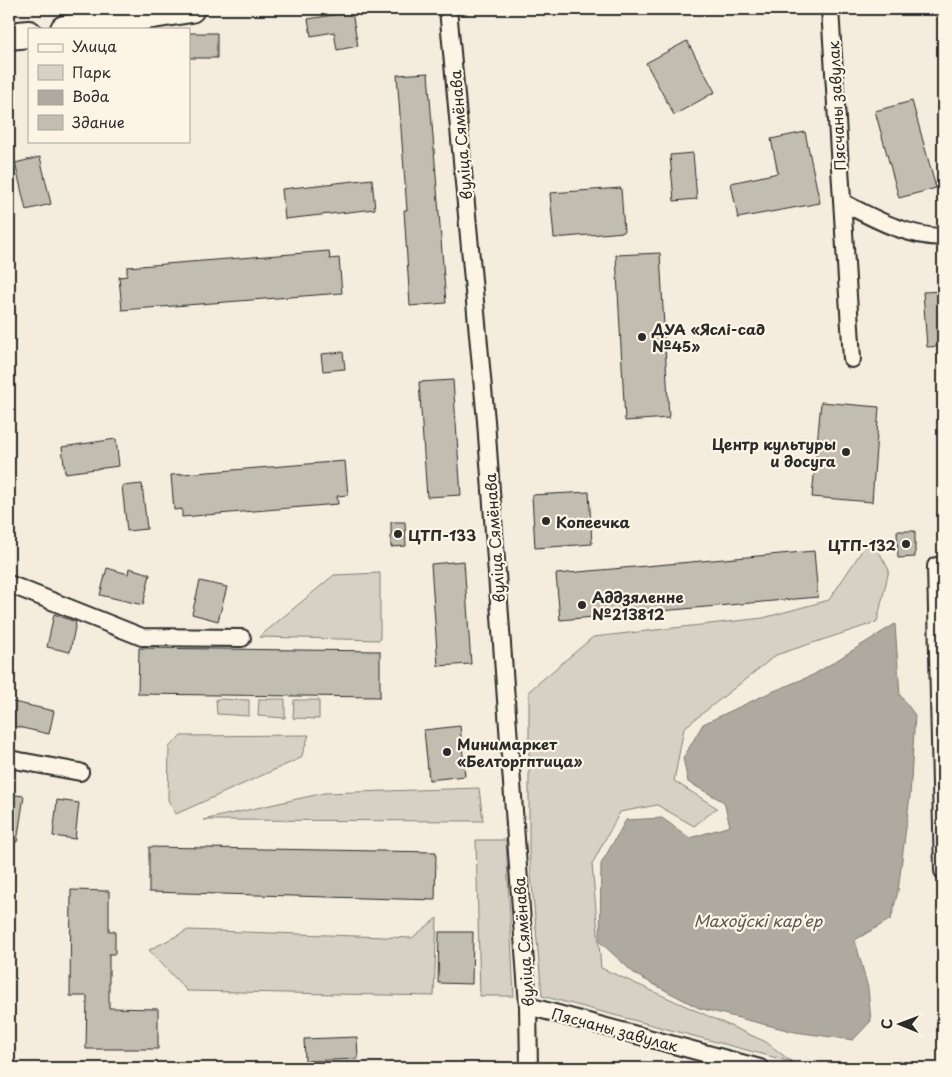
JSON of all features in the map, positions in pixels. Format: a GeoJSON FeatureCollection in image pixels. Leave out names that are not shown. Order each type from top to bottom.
{"type":"FeatureCollection","features":[{"type":"Feature","properties":{"kind":"main road"},"geometry":{"type":"LineString","coordinates":[[67,28],[103,16],[191,9]]}},
{"type":"Feature","properties":{"kind":"main road"},"geometry":{"type":"LineString","coordinates":[[9,36],[28,34]]}},
{"type":"Feature","properties":{"kind":"street","name":"вуліца Сямёнава"},"geometry":{"type":"LineString","coordinates":[[448,9],[486,421],[528,1006],[529,1068]]}},
{"type":"Feature","properties":{"kind":"street","name":"Пясчаны завулак"},"geometry":{"type":"LineString","coordinates":[[830,9],[852,360]]}},
{"type":"Feature","properties":{"kind":"street"},"geometry":{"type":"LineString","coordinates":[[842,202],[887,225],[934,237],[943,237]]}},
{"type":"Feature","properties":{"kind":"street"},"geometry":{"type":"LineString","coordinates":[[936,566],[943,871]]}},
{"type":"Feature","properties":{"kind":"street"},"geometry":{"type":"LineString","coordinates":[[9,584],[142,637],[242,638]]}},
{"type":"Feature","properties":{"kind":"street"},"geometry":{"type":"LineString","coordinates":[[9,759],[80,772]]}},
{"type":"Feature","properties":{"kind":"street","name":"Пясчаны завулак"},"geometry":{"type":"LineString","coordinates":[[528,1006],[760,1068]]}},
{"type":"Feature","properties":{"kind":"green space"},"geometry":{"type":"Polygon","coordinates":[[[871,537],[889,570],[877,622],[776,655],[684,728],[674,781],[717,808],[694,826],[657,805],[620,812],[592,864],[601,968],[766,1042],[792,1062],[542,996],[529,851],[529,691],[593,637],[763,618],[829,600],[871,537]]]}},
{"type":"Feature","properties":{"kind":"green space"},"geometry":{"type":"Polygon","coordinates":[[[380,573],[380,640],[259,637],[334,575],[380,573]]]}},
{"type":"Feature","properties":{"kind":"green space"},"geometry":{"type":"Polygon","coordinates":[[[216,699],[249,700],[249,716],[217,714],[216,699]]]}},
{"type":"Feature","properties":{"kind":"green space"},"geometry":{"type":"Polygon","coordinates":[[[259,699],[285,699],[285,718],[258,716],[259,699]]]}},
{"type":"Feature","properties":{"kind":"green space"},"geometry":{"type":"Polygon","coordinates":[[[294,700],[319,700],[319,719],[293,718],[294,700]]]}},
{"type":"Feature","properties":{"kind":"green space"},"geometry":{"type":"Polygon","coordinates":[[[309,735],[301,758],[176,814],[168,800],[169,747],[181,736],[309,735]]]}},
{"type":"Feature","properties":{"kind":"green space"},"geometry":{"type":"Polygon","coordinates":[[[479,788],[483,821],[203,820],[324,793],[479,788]]]}},
{"type":"Feature","properties":{"kind":"green space"},"geometry":{"type":"Polygon","coordinates":[[[476,840],[506,840],[514,996],[480,996],[476,840]]]}},
{"type":"Feature","properties":{"kind":"green space"},"geometry":{"type":"Polygon","coordinates":[[[437,918],[434,996],[187,991],[149,950],[188,930],[412,938],[437,918]]]}},
{"type":"Feature","properties":{"kind":"water","name":"Махоўскі кар'ер"},"geometry":{"type":"Polygon","coordinates":[[[895,624],[900,695],[915,715],[910,796],[898,891],[891,919],[855,940],[868,988],[871,1021],[853,1040],[795,1032],[699,1008],[636,975],[600,942],[601,864],[626,820],[662,818],[690,838],[730,826],[724,802],[688,782],[683,758],[703,724],[813,675],[895,624]]]}},
{"type":"Feature","properties":{"kind":"building"},"geometry":{"type":"Polygon","coordinates":[[[352,12],[358,46],[337,50],[334,32],[311,36],[308,19],[352,12]]]}},
{"type":"Feature","properties":{"kind":"building"},"geometry":{"type":"Polygon","coordinates":[[[190,33],[217,33],[217,58],[190,58],[190,33]]]}},
{"type":"Feature","properties":{"kind":"building"},"geometry":{"type":"Polygon","coordinates":[[[687,41],[715,92],[674,115],[646,63],[687,41]]]}},
{"type":"Feature","properties":{"kind":"building"},"geometry":{"type":"Polygon","coordinates":[[[428,73],[446,303],[410,306],[404,210],[407,210],[397,75],[428,73]]]}},
{"type":"Feature","properties":{"kind":"building"},"geometry":{"type":"Polygon","coordinates":[[[912,101],[936,188],[899,198],[875,111],[912,101]]]}},
{"type":"Feature","properties":{"kind":"building"},"geometry":{"type":"Polygon","coordinates":[[[805,132],[820,203],[738,218],[731,183],[778,173],[771,139],[805,132]]]}},
{"type":"Feature","properties":{"kind":"building"},"geometry":{"type":"Polygon","coordinates":[[[693,153],[697,199],[674,201],[670,155],[693,153]]]}},
{"type":"Feature","properties":{"kind":"building"},"geometry":{"type":"Polygon","coordinates":[[[40,157],[51,204],[26,210],[15,163],[40,157]]]}},
{"type":"Feature","properties":{"kind":"building"},"geometry":{"type":"Polygon","coordinates":[[[372,179],[375,209],[285,219],[282,189],[372,179]]]}},
{"type":"Feature","properties":{"kind":"building"},"geometry":{"type":"Polygon","coordinates":[[[621,188],[624,232],[554,238],[550,193],[621,188]]]}},
{"type":"Feature","properties":{"kind":"building"},"geometry":{"type":"Polygon","coordinates":[[[329,251],[330,259],[339,258],[342,293],[122,310],[119,277],[127,276],[127,267],[329,251]]]}},
{"type":"Feature","properties":{"kind":"building","name":"ДУА «Яслі-сад №45»"},"geometry":{"type":"Polygon","coordinates":[[[660,253],[669,418],[625,421],[616,255],[660,253]]]}},
{"type":"Feature","properties":{"kind":"building"},"geometry":{"type":"Polygon","coordinates":[[[943,291],[943,346],[927,347],[923,292],[943,291]]]}},
{"type":"Feature","properties":{"kind":"building"},"geometry":{"type":"Polygon","coordinates":[[[343,352],[345,369],[323,371],[321,354],[343,352]]]}},
{"type":"Feature","properties":{"kind":"building"},"geometry":{"type":"Polygon","coordinates":[[[453,380],[461,495],[427,497],[419,382],[453,380]]]}},
{"type":"Feature","properties":{"kind":"building","name":"Центр культуры и досуга"},"geometry":{"type":"Polygon","coordinates":[[[821,402],[879,407],[872,502],[812,497],[821,402]]]}},
{"type":"Feature","properties":{"kind":"building"},"geometry":{"type":"Polygon","coordinates":[[[116,439],[119,466],[65,473],[62,447],[116,439]]]}},
{"type":"Feature","properties":{"kind":"building"},"geometry":{"type":"Polygon","coordinates":[[[345,461],[348,495],[337,496],[338,504],[182,517],[182,509],[174,510],[171,475],[345,461]]]}},
{"type":"Feature","properties":{"kind":"building"},"geometry":{"type":"Polygon","coordinates":[[[142,484],[147,529],[127,531],[122,486],[142,484]]]}},
{"type":"Feature","properties":{"kind":"building"},"geometry":{"type":"Polygon","coordinates":[[[589,492],[592,544],[535,548],[532,495],[589,492]]]}},
{"type":"Feature","properties":{"kind":"building","name":"ЦТП-133"},"geometry":{"type":"Polygon","coordinates":[[[391,522],[405,522],[406,546],[391,547],[391,522]]]}},
{"type":"Feature","properties":{"kind":"building","name":"ЦТП-132"},"geometry":{"type":"Polygon","coordinates":[[[897,531],[915,531],[915,557],[898,558],[897,531]]]}},
{"type":"Feature","properties":{"kind":"building"},"geometry":{"type":"Polygon","coordinates":[[[814,551],[818,597],[560,620],[556,574],[814,551]]]}},
{"type":"Feature","properties":{"kind":"building"},"geometry":{"type":"Polygon","coordinates":[[[464,561],[471,664],[438,666],[431,564],[464,561]]]}},
{"type":"Feature","properties":{"kind":"building"},"geometry":{"type":"Polygon","coordinates":[[[107,568],[128,574],[129,568],[150,574],[143,605],[100,595],[107,568]]]}},
{"type":"Feature","properties":{"kind":"building"},"geometry":{"type":"Polygon","coordinates":[[[200,581],[227,587],[218,621],[192,614],[200,581]]]}},
{"type":"Feature","properties":{"kind":"building"},"geometry":{"type":"Polygon","coordinates":[[[54,614],[76,622],[70,652],[47,647],[54,614]]]}},
{"type":"Feature","properties":{"kind":"building"},"geometry":{"type":"Polygon","coordinates":[[[139,648],[380,651],[380,697],[138,694],[139,648]]]}},
{"type":"Feature","properties":{"kind":"building"},"geometry":{"type":"Polygon","coordinates":[[[9,701],[54,711],[49,734],[9,725],[9,701]]]}},
{"type":"Feature","properties":{"kind":"building"},"geometry":{"type":"Polygon","coordinates":[[[460,726],[465,776],[429,780],[424,730],[460,726]]]}},
{"type":"Feature","properties":{"kind":"building"},"geometry":{"type":"Polygon","coordinates":[[[9,794],[24,796],[17,842],[9,842],[9,794]]]}},
{"type":"Feature","properties":{"kind":"building"},"geometry":{"type":"Polygon","coordinates":[[[57,800],[79,803],[75,839],[53,836],[57,800]]]}},
{"type":"Feature","properties":{"kind":"building"},"geometry":{"type":"Polygon","coordinates":[[[149,847],[436,852],[435,900],[149,892],[149,847]]]}},
{"type":"Feature","properties":{"kind":"building"},"geometry":{"type":"Polygon","coordinates":[[[71,890],[109,891],[109,931],[115,931],[115,954],[109,954],[109,1008],[158,1009],[158,1049],[86,1049],[87,996],[70,996],[71,890]]]}},
{"type":"Feature","properties":{"kind":"building"},"geometry":{"type":"Polygon","coordinates":[[[439,932],[473,932],[472,984],[438,983],[439,932]]]}},
{"type":"Feature","properties":{"kind":"building"},"geometry":{"type":"Polygon","coordinates":[[[357,1037],[358,1059],[305,1061],[304,1039],[357,1037]]]}},
{"type":"Feature","properties":{"kind":"place","name":"ДУА «Яслі-сад №45»"},"geometry":{"type":"Point","coordinates":[642,337]}},
{"type":"Feature","properties":{"kind":"place","name":"Центр культуры и досуга"},"geometry":{"type":"Point","coordinates":[846,452]}},
{"type":"Feature","properties":{"kind":"place","name":"Копеечка"},"geometry":{"type":"Point","coordinates":[546,521]}},
{"type":"Feature","properties":{"kind":"place","name":"ЦТП-133"},"geometry":{"type":"Point","coordinates":[398,534]}},
{"type":"Feature","properties":{"kind":"place","name":"ЦТП-132"},"geometry":{"type":"Point","coordinates":[906,544]}},
{"type":"Feature","properties":{"kind":"place","name":"Аддзяленне №213812"},"geometry":{"type":"Point","coordinates":[582,605]}},
{"type":"Feature","properties":{"kind":"place","name":"Минимаркет «Белторгптица»"},"geometry":{"type":"Point","coordinates":[447,752]}}]}
